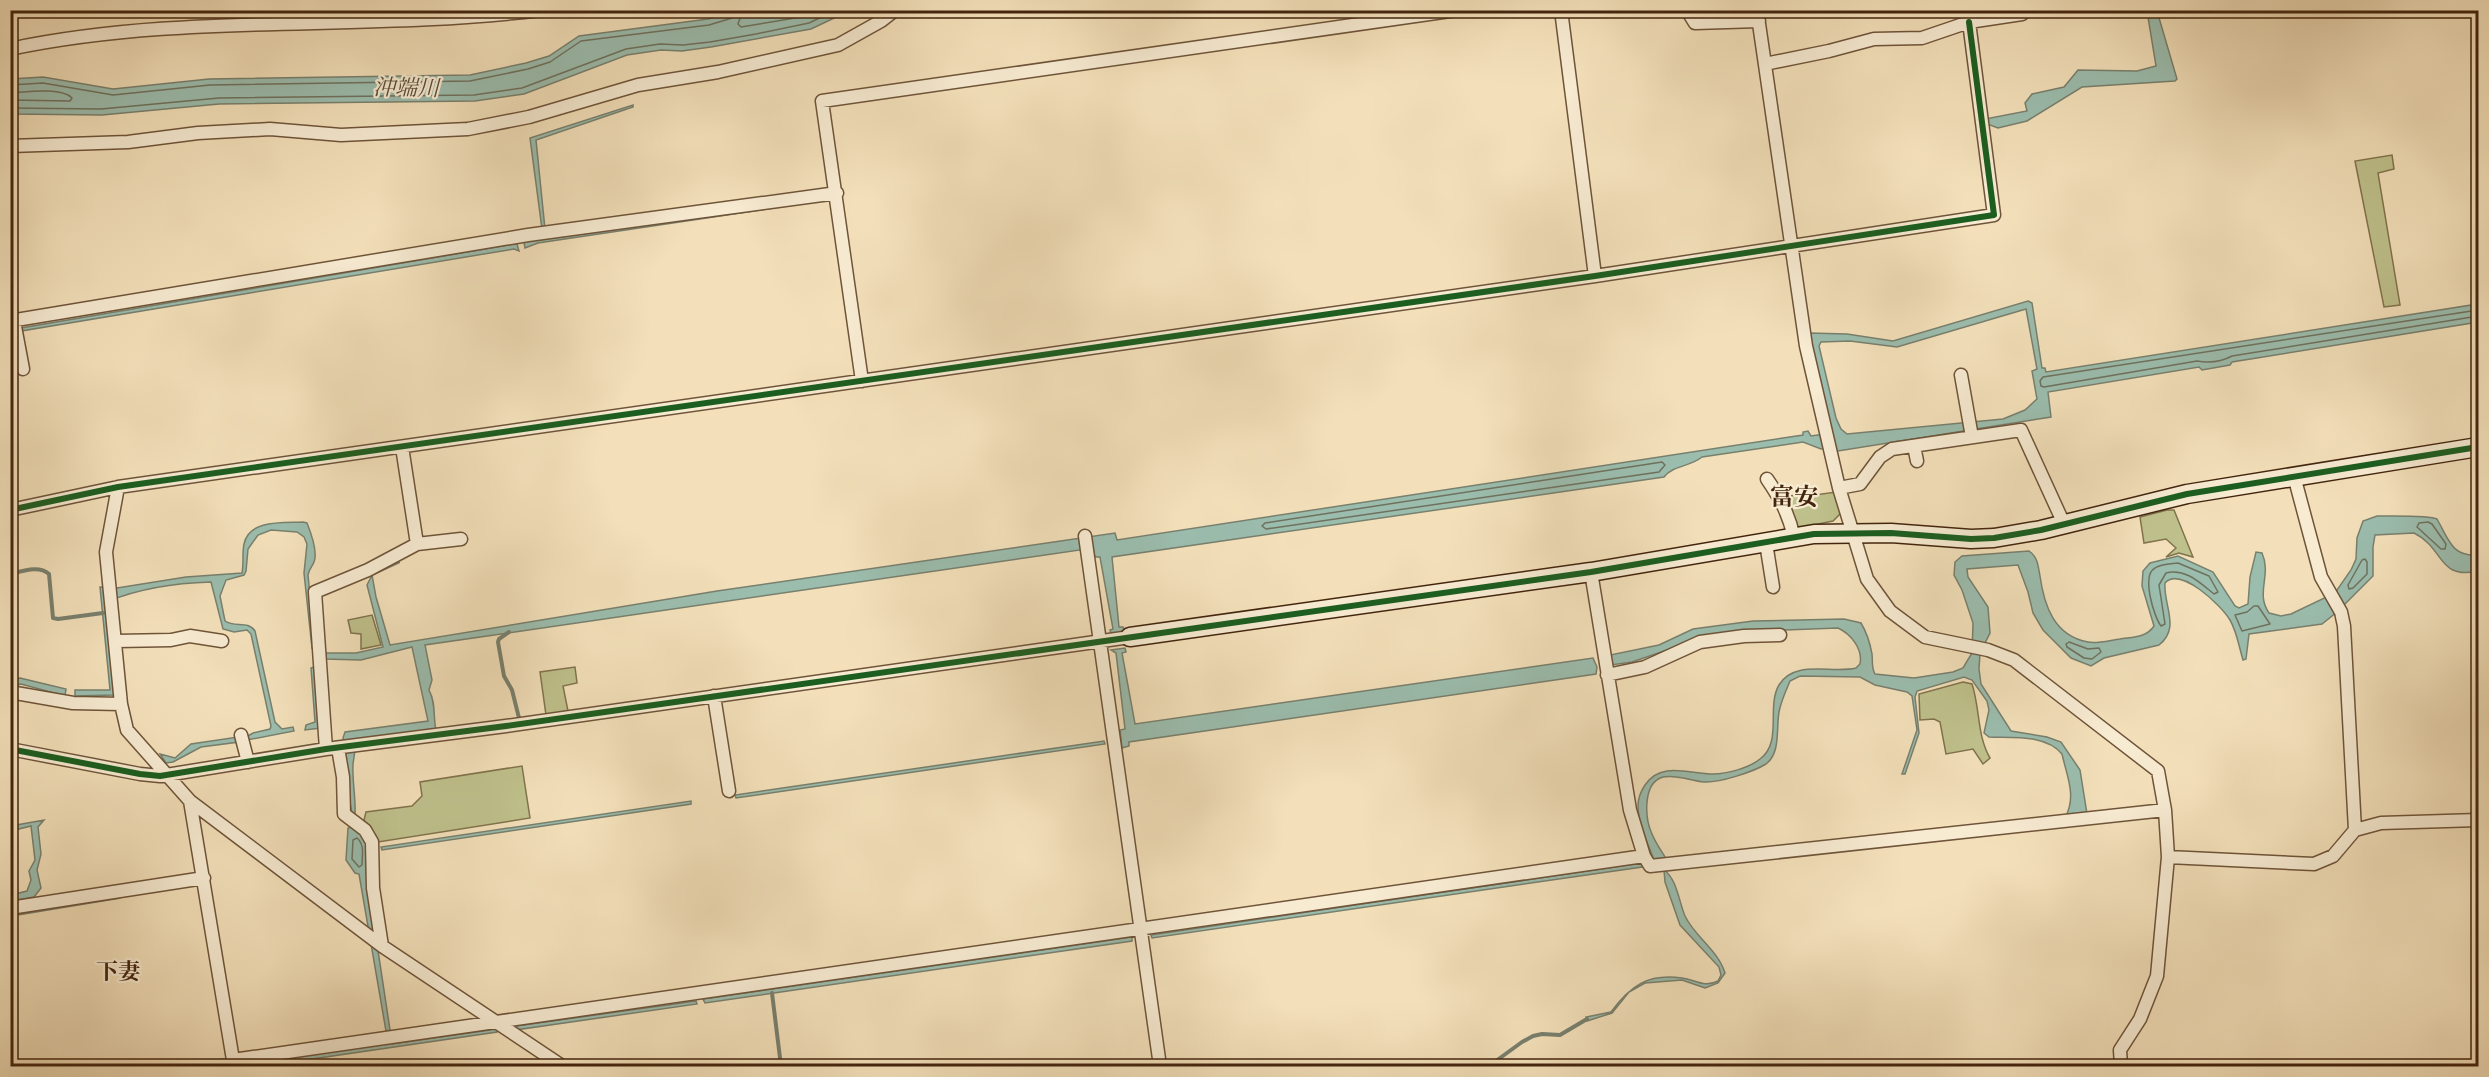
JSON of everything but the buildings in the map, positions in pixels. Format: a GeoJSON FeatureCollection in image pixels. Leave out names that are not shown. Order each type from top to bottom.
{"type":"FeatureCollection","features":[{"type":"Feature","properties":{"kind":"street"},"geometry":{"type":"LineString","coordinates":[[10,49],[78,37],[156,28],[459,19],[540,10]]}},
{"type":"Feature","properties":{"kind":"street"},"geometry":{"type":"LineString","coordinates":[[10,146],[128,142],[198,133],[270,129],[341,135],[468,129],[529,117],[638,85],[718,72],[838,45],[881,21],[895,10]]}},
{"type":"Feature","properties":{"kind":"street"},"geometry":{"type":"LineString","coordinates":[[862,381],[837,193],[822,101],[1456,10]]}},
{"type":"Feature","properties":{"kind":"street"},"geometry":{"type":"LineString","coordinates":[[1561,10],[1595,276]]}},
{"type":"Feature","properties":{"kind":"street"},"geometry":{"type":"LineString","coordinates":[[1687,10],[1695,23],[1758,16],[1806,346],[1839,488],[1867,579],[1890,611],[1925,637],[1988,650],[2014,660],[2158,771],[2165,810],[2168,857],[2157,976],[2140,1019],[2120,1050],[2121,1066]]}},
{"type":"Feature","properties":{"kind":"street"},"geometry":{"type":"LineString","coordinates":[[1765,64],[1874,39],[1922,38],[1970,22],[2022,14],[2023,10]]}},
{"type":"Feature","properties":{"kind":"street"},"geometry":{"type":"LineString","coordinates":[[10,510],[118,487],[1595,276],[1994,214],[1970,22]]}},
{"type":"Feature","properties":{"kind":"street"},"geometry":{"type":"LineString","coordinates":[[23,369],[12,321],[528,236],[837,193]]}},
{"type":"Feature","properties":{"kind":"street"},"geometry":{"type":"LineString","coordinates":[[1961,375],[1972,437]]}},
{"type":"Feature","properties":{"kind":"street"},"geometry":{"type":"LineString","coordinates":[[1839,488],[1860,484],[1880,457],[1892,449],[2021,430],[2064,524]]}},
{"type":"Feature","properties":{"kind":"street"},"geometry":{"type":"LineString","coordinates":[[1914,446],[1917,461]]}},
{"type":"Feature","properties":{"kind":"street"},"geometry":{"type":"LineString","coordinates":[[402,447],[417,544]]}},
{"type":"Feature","properties":{"kind":"street"},"geometry":{"type":"LineString","coordinates":[[10,749],[140,774],[167,775],[332,748],[506,726],[1591,572],[1814,534],[1852,532],[1971,539],[1994,538],[2064,524],[2187,494],[2478,447]]}},
{"type":"Feature","properties":{"kind":"street"},"geometry":{"type":"LineString","coordinates":[[2294,476],[2321,577],[2341,612],[2344,626],[2355,830]]}},
{"type":"Feature","properties":{"kind":"street"},"geometry":{"type":"LineString","coordinates":[[1767,479],[1790,518],[1794,538]]}},
{"type":"Feature","properties":{"kind":"street"},"geometry":{"type":"LineString","coordinates":[[118,487],[106,552],[117,641],[121,704],[127,730],[190,801],[382,946],[562,1066]]}},
{"type":"Feature","properties":{"kind":"street"},"geometry":{"type":"LineString","coordinates":[[1085,536],[1104,641],[1140,929],[1160,1066]]}},
{"type":"Feature","properties":{"kind":"street"},"geometry":{"type":"LineString","coordinates":[[382,946],[372,888],[372,842],[365,830],[344,814],[344,777],[332,748],[315,592],[368,570],[417,544],[461,539]]}},
{"type":"Feature","properties":{"kind":"street"},"geometry":{"type":"LineString","coordinates":[[1766,543],[1773,587]]}},
{"type":"Feature","properties":{"kind":"street"},"geometry":{"type":"LineString","coordinates":[[1591,572],[1630,810],[1644,856],[1650,866],[2165,810]]}},
{"type":"Feature","properties":{"kind":"street"},"geometry":{"type":"LineString","coordinates":[[1606,673],[1645,668],[1700,642],[1744,636],[1780,635]]}},
{"type":"Feature","properties":{"kind":"street"},"geometry":{"type":"LineString","coordinates":[[117,641],[171,640],[190,636],[222,641]]}},
{"type":"Feature","properties":{"kind":"street"},"geometry":{"type":"LineString","coordinates":[[10,692],[73,703],[121,704]]}},
{"type":"Feature","properties":{"kind":"street"},"geometry":{"type":"LineString","coordinates":[[714,696],[729,791]]}},
{"type":"Feature","properties":{"kind":"street"},"geometry":{"type":"LineString","coordinates":[[241,735],[248,762]]}},
{"type":"Feature","properties":{"kind":"street"},"geometry":{"type":"LineString","coordinates":[[190,801],[234,1063],[496,1022],[1644,856]]}},
{"type":"Feature","properties":{"kind":"street"},"geometry":{"type":"LineString","coordinates":[[2168,857],[2314,864],[2333,856],[2355,830],[2381,822],[2478,820]]}},
{"type":"Feature","properties":{"kind":"street"},"geometry":{"type":"LineString","coordinates":[[10,908],[204,878]]}},
{"type":"Feature","properties":{"kind":"green space"},"geometry":{"type":"Polygon","coordinates":[[[2392,155],[2394,169],[2378,173],[2400,305],[2384,307],[2355,161],[2392,155]]]}},
{"type":"Feature","properties":{"kind":"green space"},"geometry":{"type":"Polygon","coordinates":[[[1813,492],[1815,495],[1836,492],[1841,513],[1833,521],[1794,529],[1784,497],[1813,492]]]}},
{"type":"Feature","properties":{"kind":"green space"},"geometry":{"type":"Polygon","coordinates":[[[2174,510],[2193,557],[2179,553],[2166,557],[2176,548],[2166,539],[2144,543],[2140,517],[2174,510]]]}},
{"type":"Feature","properties":{"kind":"green space"},"geometry":{"type":"Polygon","coordinates":[[[372,615],[381,645],[361,649],[361,634],[351,633],[348,620],[372,615]]]}},
{"type":"Feature","properties":{"kind":"green space"},"geometry":{"type":"Polygon","coordinates":[[[575,667],[577,683],[563,686],[568,711],[546,715],[540,672],[575,667]]]}},
{"type":"Feature","properties":{"kind":"green space"},"geometry":{"type":"Polygon","coordinates":[[[1963,682],[1972,684],[1975,693],[1983,741],[1990,758],[1983,764],[1973,749],[1946,754],[1940,722],[1934,719],[1920,720],[1919,694],[1963,682]]]}},
{"type":"Feature","properties":{"kind":"green space"},"geometry":{"type":"Polygon","coordinates":[[[522,766],[530,818],[378,842],[364,820],[366,812],[412,806],[422,796],[420,782],[522,766]]]}},
{"type":"Feature","properties":{"kind":"water","name":"沖端川"},"geometry":{"type":"Polygon","coordinates":[[[738,11],[849,11],[811,29],[711,47],[627,55],[524,94],[475,101],[219,104],[102,115],[11,114],[11,79],[43,77],[113,89],[209,79],[470,75],[549,56],[579,36],[708,19],[738,11]]]}},
{"type":"Feature","properties":{"kind":"water"},"geometry":{"type":"Polygon","coordinates":[[[2147,11],[2157,11],[2177,79],[2175,81],[2082,87],[2027,121],[1998,128],[1987,124],[1985,119],[2027,111],[2025,103],[2032,94],[2064,87],[2078,70],[2137,71],[2156,66],[2147,11]]]}},
{"type":"Feature","properties":{"kind":"water"},"geometry":{"type":"Polygon","coordinates":[[[633,105],[633,107],[536,140],[545,229],[542,229],[530,138],[633,105]]]}},
{"type":"Feature","properties":{"kind":"water"},"geometry":{"type":"Polygon","coordinates":[[[842,198],[538,243],[525,248],[524,242],[842,198]]]}},
{"type":"Feature","properties":{"kind":"water"},"geometry":{"type":"Polygon","coordinates":[[[517,244],[519,251],[514,249],[21,331],[21,328],[517,244]]]}},
{"type":"Feature","properties":{"kind":"water"},"geometry":{"type":"Polygon","coordinates":[[[2028,301],[2032,303],[2042,368],[2045,368],[2046,372],[2478,304],[2478,322],[2232,362],[2230,365],[2202,370],[2199,367],[2048,392],[2051,417],[1838,451],[1832,446],[1821,449],[1803,442],[1702,457],[1672,470],[1664,477],[1112,557],[1119,627],[1123,627],[1124,632],[1111,634],[1110,630],[1113,629],[1100,557],[1095,557],[1093,548],[425,645],[432,680],[429,690],[434,705],[436,731],[355,740],[353,770],[355,815],[352,814],[343,746],[345,732],[428,721],[412,647],[361,660],[325,659],[325,653],[356,653],[383,647],[367,585],[372,575],[390,645],[717,591],[1115,533],[1117,540],[1803,435],[1803,432],[1808,431],[1811,436],[1825,434],[1809,333],[1847,334],[1893,341],[2028,301]],[[2026,309],[1897,347],[1850,341],[1821,342],[1819,346],[1836,418],[1841,429],[1847,434],[2003,419],[2025,410],[2037,399],[2032,371],[2037,369],[2026,309]]]}},
{"type":"Feature","properties":{"kind":"water"},"geometry":{"type":"Polygon","coordinates":[[[2377,516],[2418,516],[2437,519],[2452,546],[2462,553],[2478,555],[2478,571],[2465,573],[2448,567],[2424,539],[2414,533],[2375,535],[2373,576],[2337,612],[2322,624],[2249,634],[2246,659],[2243,660],[2230,620],[2209,597],[2190,583],[2172,579],[2165,583],[2170,624],[2169,631],[2159,645],[2104,658],[2091,666],[2071,658],[2043,630],[2033,613],[2018,565],[1967,569],[1968,577],[1988,607],[1990,633],[1980,653],[1981,684],[2011,731],[2047,737],[2061,742],[2080,770],[2087,814],[2065,818],[2069,810],[2070,786],[2062,754],[2055,748],[2038,740],[1989,737],[1984,733],[1989,710],[1987,701],[1972,680],[1964,677],[1917,691],[1915,697],[1919,733],[1905,774],[1902,774],[1917,730],[1912,696],[1907,692],[1875,685],[1860,677],[1800,676],[1790,681],[1784,696],[1779,712],[1776,747],[1766,764],[1718,781],[1704,782],[1668,776],[1651,786],[1647,802],[1648,820],[1654,838],[1668,862],[1655,863],[1638,813],[1639,798],[1645,785],[1659,773],[1667,771],[1725,773],[1744,768],[1760,759],[1767,752],[1771,743],[1775,694],[1786,677],[1804,670],[1856,668],[1860,664],[1860,653],[1851,638],[1838,628],[1761,631],[1667,650],[1632,662],[1611,665],[1610,655],[1659,645],[1693,629],[1753,621],[1844,619],[1861,623],[1869,642],[1875,674],[1914,678],[1953,672],[1963,668],[1972,653],[1973,623],[1962,590],[1954,575],[1955,562],[1962,556],[2029,551],[2037,562],[2044,598],[2053,618],[2059,626],[2076,639],[2100,642],[2143,635],[2151,630],[2154,626],[2142,586],[2143,571],[2150,563],[2178,556],[2213,572],[2235,606],[2239,608],[2248,604],[2250,577],[2256,552],[2262,553],[2265,561],[2263,598],[2265,606],[2269,613],[2281,616],[2291,614],[2335,593],[2356,559],[2357,538],[2363,521],[2377,516]]]}},
{"type":"Feature","properties":{"kind":"water"},"geometry":{"type":"Polygon","coordinates":[[[307,523],[315,553],[308,575],[315,647],[312,648],[304,573],[307,544],[304,537],[297,532],[271,530],[258,535],[248,549],[244,575],[226,580],[220,596],[225,621],[249,626],[255,631],[275,722],[282,729],[293,727],[294,731],[247,740],[246,737],[270,729],[271,726],[251,634],[247,630],[234,632],[223,629],[211,582],[159,587],[109,601],[114,695],[75,696],[75,690],[110,690],[100,587],[117,588],[186,577],[242,573],[244,544],[247,536],[253,530],[268,524],[307,523]]]}},
{"type":"Feature","properties":{"kind":"water"},"geometry":{"type":"Polygon","coordinates":[[[1125,648],[1126,652],[1122,653],[1135,724],[1593,658],[1597,667],[1596,674],[1129,742],[1129,746],[1122,748],[1120,730],[1125,729],[1116,653],[1111,650],[1125,648]]]}},
{"type":"Feature","properties":{"kind":"water"},"geometry":{"type":"Polygon","coordinates":[[[311,668],[316,668],[321,728],[305,730],[306,725],[315,722],[311,668]]]}},
{"type":"Feature","properties":{"kind":"water"},"geometry":{"type":"Polygon","coordinates":[[[20,678],[66,689],[65,696],[21,684],[11,686],[11,680],[20,678]]]}},
{"type":"Feature","properties":{"kind":"water"},"geometry":{"type":"Polygon","coordinates":[[[238,737],[239,742],[201,747],[173,762],[166,763],[160,754],[175,758],[191,744],[238,737]]]}},
{"type":"Feature","properties":{"kind":"water"},"geometry":{"type":"Polygon","coordinates":[[[1104,741],[1105,744],[736,798],[735,795],[1104,741]]]}},
{"type":"Feature","properties":{"kind":"water"},"geometry":{"type":"Polygon","coordinates":[[[691,801],[691,804],[382,850],[381,847],[691,801]]]}},
{"type":"Feature","properties":{"kind":"water"},"geometry":{"type":"Polygon","coordinates":[[[44,820],[38,827],[41,854],[37,870],[41,888],[34,897],[11,901],[11,895],[27,891],[31,880],[29,871],[35,860],[31,826],[11,831],[11,826],[44,820]]]}},
{"type":"Feature","properties":{"kind":"water"},"geometry":{"type":"Polygon","coordinates":[[[352,827],[366,838],[368,884],[390,1030],[386,1031],[359,874],[355,873],[346,860],[348,828],[352,827]]]}},
{"type":"Feature","properties":{"kind":"water"},"geometry":{"type":"Polygon","coordinates":[[[1642,863],[1642,867],[1152,938],[1151,935],[1642,863]]]}},
{"type":"Feature","properties":{"kind":"water"},"geometry":{"type":"Polygon","coordinates":[[[1664,870],[1675,885],[1689,924],[1717,957],[1725,973],[1718,983],[1705,988],[1682,980],[1645,983],[1629,992],[1612,1013],[1587,1021],[1586,1017],[1611,1012],[1625,995],[1633,988],[1650,980],[1670,977],[1704,984],[1718,981],[1721,975],[1719,967],[1680,925],[1665,882],[1664,870]]]}},
{"type":"Feature","properties":{"kind":"water"},"geometry":{"type":"Polygon","coordinates":[[[1132,937],[1132,941],[705,1003],[703,999],[1132,937]]]}},
{"type":"Feature","properties":{"kind":"water"},"geometry":{"type":"Polygon","coordinates":[[[696,1001],[697,1004],[515,1030],[516,1026],[696,1001]]]}},
{"type":"Feature","properties":{"kind":"water"},"geometry":{"type":"Polygon","coordinates":[[[497,1029],[497,1032],[264,1066],[242,1066],[391,1042],[392,1044],[497,1029]]]}},
{"type":"Feature","properties":{"kind":"water"},"geometry":{"type":"Polygon","coordinates":[[[223,1059],[224,1063],[176,1066],[223,1059]]]}},
{"type":"Feature","properties":{"kind":"waterway"},"geometry":{"type":"LineString","coordinates":[[374,573],[398,562]]}},
{"type":"Feature","properties":{"kind":"waterway"},"geometry":{"type":"LineString","coordinates":[[10,574],[36,569],[49,574],[53,618],[103,613]]}},
{"type":"Feature","properties":{"kind":"waterway"},"geometry":{"type":"LineString","coordinates":[[509,632],[498,642],[504,676],[512,690],[519,718]]}},
{"type":"Feature","properties":{"kind":"waterway"},"geometry":{"type":"LineString","coordinates":[[10,915],[119,897]]}},
{"type":"Feature","properties":{"kind":"waterway"},"geometry":{"type":"LineString","coordinates":[[772,993],[781,1066]]}},
{"type":"Feature","properties":{"kind":"waterway"},"geometry":{"type":"LineString","coordinates":[[1489,1066],[1533,1036],[1560,1035],[1587,1019]]}},
{"type":"Feature","properties":{"kind":"cycle path"},"geometry":{"type":"LineString","coordinates":[[10,510],[118,487],[1595,276],[1994,215],[1969,22]]}},
{"type":"Feature","properties":{"kind":"cycle path"},"geometry":{"type":"LineString","coordinates":[[10,749],[160,776],[326,749],[506,726],[1591,572],[1814,534],[1891,533],[1971,539],[1994,538],[2041,530],[2187,494],[2478,447]]}},
{"type":"Feature","properties":{"kind":"district","name":"富安"},"geometry":{"type":"Point","coordinates":[1794,497]}},
{"type":"Feature","properties":{"kind":"district","name":"下妻"},"geometry":{"type":"Point","coordinates":[118,972]}}]}
